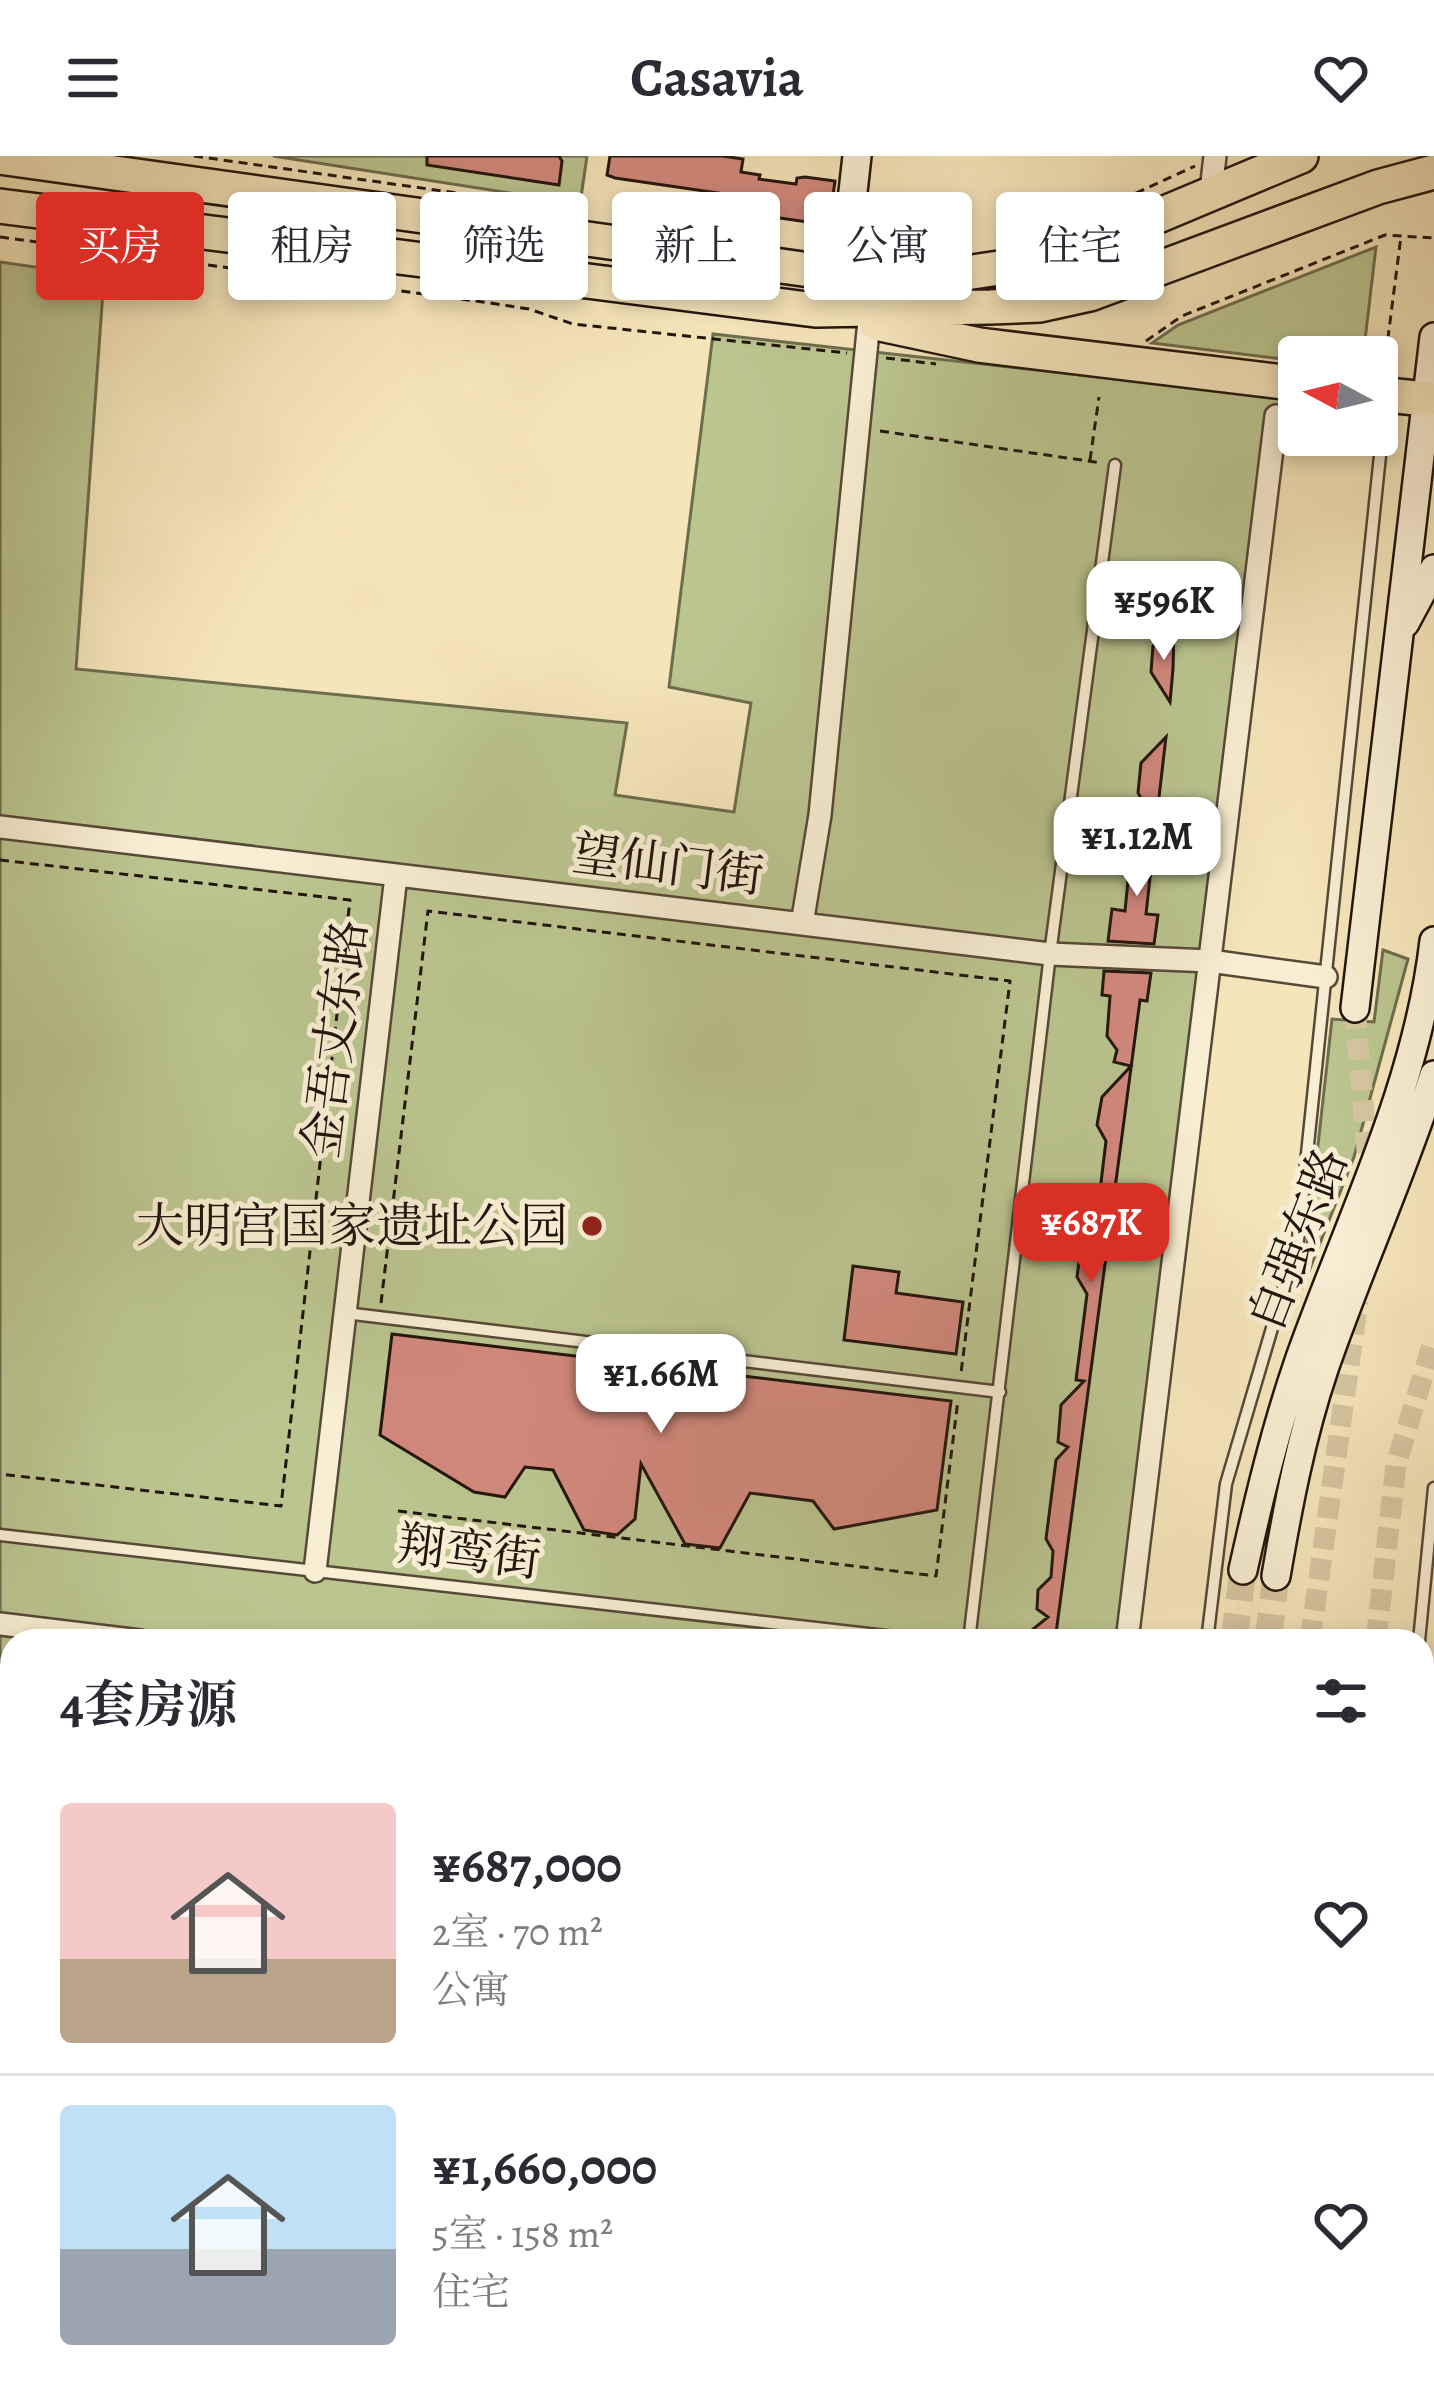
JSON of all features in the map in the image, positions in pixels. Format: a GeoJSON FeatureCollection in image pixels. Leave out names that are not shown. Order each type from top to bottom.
{"type":"FeatureCollection","features":[{"type":"Feature","properties":{"kind":"main road"},"geometry":{"type":"LineString","coordinates":[[853,192],[857,156]]}},
{"type":"Feature","properties":{"kind":"main road"},"geometry":{"type":"LineString","coordinates":[[972,272],[1012,266],[1102,238],[1301,156]]}},
{"type":"Feature","properties":{"kind":"main road"},"geometry":{"type":"LineString","coordinates":[[0,157],[804,267]]}},
{"type":"Feature","properties":{"kind":"main road"},"geometry":{"type":"LineString","coordinates":[[0,206],[815,310],[990,307],[1057,302],[1090,294],[1378,187],[1434,172]]}},
{"type":"Feature","properties":{"kind":"main road"},"geometry":{"type":"LineString","coordinates":[[815,310],[867,338],[979,345],[1278,382]]}},
{"type":"Feature","properties":{"kind":"main road"},"geometry":{"type":"LineString","coordinates":[[1355,1008],[1434,337]]}},
{"type":"Feature","properties":{"kind":"main road"},"geometry":{"type":"LineString","coordinates":[[1398,396],[1426,399]]}},
{"type":"Feature","properties":{"kind":"main road"},"geometry":{"type":"LineString","coordinates":[[1396,640],[1434,568]]}},
{"type":"Feature","properties":{"kind":"main road","name":"自强东路"},"geometry":{"type":"LineString","coordinates":[[1243,1570],[1265,1471],[1300,1360],[1415,1049],[1434,941]]}},
{"type":"Feature","properties":{"kind":"main road","name":"自强东路"},"geometry":{"type":"LineString","coordinates":[[1276,1576],[1293,1480],[1324,1371],[1434,1075]]}},
{"type":"Feature","properties":{"kind":"street"},"geometry":{"type":"LineString","coordinates":[[1211,191],[1215,157]]}},
{"type":"Feature","properties":{"kind":"street"},"geometry":{"type":"LineString","coordinates":[[802,924],[820,815],[867,338]]}},
{"type":"Feature","properties":{"kind":"street"},"geometry":{"type":"LineString","coordinates":[[1127,1629],[1276,416]]}},
{"type":"Feature","properties":{"kind":"street","name":"望仙门街"},"geometry":{"type":"LineString","coordinates":[[0,827],[1050,954],[1210,961],[1326,977]]}},
{"type":"Feature","properties":{"kind":"street","name":"金吾丈东路"},"geometry":{"type":"LineString","coordinates":[[315,1571],[396,875]]}},
{"type":"Feature","properties":{"kind":"street"},"geometry":{"type":"LineString","coordinates":[[0,1624],[41,1629]]}},
{"type":"Feature","properties":{"kind":"lane"},"geometry":{"type":"LineString","coordinates":[[1208,1629],[1226,1484],[1298,1240],[1380,456]]}},
{"type":"Feature","properties":{"kind":"lane"},"geometry":{"type":"LineString","coordinates":[[970,1629],[1050,954],[1115,464]]}},
{"type":"Feature","properties":{"kind":"lane"},"geometry":{"type":"LineString","coordinates":[[345,1312],[1000,1392]]}},
{"type":"Feature","properties":{"kind":"lane"},"geometry":{"type":"LineString","coordinates":[[1420,1629],[1434,1488]]}},
{"type":"Feature","properties":{"kind":"lane","name":"翔鸾街"},"geometry":{"type":"LineString","coordinates":[[0,1534],[825,1629]]}},
{"type":"Feature","properties":{"kind":"path"},"geometry":{"type":"LineString","coordinates":[[194,156],[446,192]]}},
{"type":"Feature","properties":{"kind":"path"},"geometry":{"type":"LineString","coordinates":[[1138,192],[1215,157]]}},
{"type":"Feature","properties":{"kind":"path"},"geometry":{"type":"LineString","coordinates":[[1387,336],[1401,234]]}},
{"type":"Feature","properties":{"kind":"path"},"geometry":{"type":"LineString","coordinates":[[1127,363],[1171,321],[1385,235],[1434,238]]}},
{"type":"Feature","properties":{"kind":"path"},"geometry":{"type":"LineString","coordinates":[[0,237],[490,303],[529,309],[573,324],[867,338],[954,366]]}},
{"type":"Feature","properties":{"kind":"path"},"geometry":{"type":"LineString","coordinates":[[1090,461],[1099,397]]}},
{"type":"Feature","properties":{"kind":"path"},"geometry":{"type":"LineString","coordinates":[[856,428],[1115,464]]}},
{"type":"Feature","properties":{"kind":"path"},"geometry":{"type":"LineString","coordinates":[[0,860],[350,900],[281,1506],[0,1474]]}},
{"type":"Feature","properties":{"kind":"path"},"geometry":{"type":"LineString","coordinates":[[379,1317],[428,911],[1010,981],[936,1576],[398,1511]]}},
{"type":"Feature","properties":{"kind":"green space"},"geometry":{"type":"Polygon","coordinates":[[[273,156],[587,156],[582,192],[503,192],[273,156]]]}},
{"type":"Feature","properties":{"kind":"green space"},"geometry":{"type":"Polygon","coordinates":[[[1376,247],[1365,336],[1278,336],[1278,358],[1152,343],[1178,325],[1376,247]]]}},
{"type":"Feature","properties":{"kind":"green space","name":"大明宫国家遗址公园"},"geometry":{"type":"Polygon","coordinates":[[[0,262],[36,267],[36,300],[102,300],[76,669],[627,723],[615,795],[734,812],[751,703],[669,687],[713,334],[1278,397],[1280,456],[1133,1629],[0,1629],[0,262]]]}},
{"type":"Feature","properties":{"kind":"green space"},"geometry":{"type":"Polygon","coordinates":[[[1383,950],[1408,959],[1354,1157],[1302,1289],[1332,1019],[1374,1022],[1383,950]]]}},
{"type":"Feature","properties":{"kind":"building"},"geometry":{"type":"Polygon","coordinates":[[[427,156],[559,156],[559,185],[427,165],[427,156]]]}},
{"type":"Feature","properties":{"kind":"building"},"geometry":{"type":"Polygon","coordinates":[[[610,156],[722,156],[743,159],[741,172],[760,175],[759,179],[796,184],[797,178],[805,177],[835,181],[834,192],[804,192],[804,221],[780,218],[780,192],[711,192],[607,175],[610,156]]]}},
{"type":"Feature","properties":{"kind":"building"},"geometry":{"type":"Polygon","coordinates":[[[1174,627],[1170,702],[1151,672],[1153,646],[1174,627]]]}},
{"type":"Feature","properties":{"kind":"building"},"geometry":{"type":"Polygon","coordinates":[[[1166,737],[1156,823],[1138,793],[1141,763],[1166,737]]]}},
{"type":"Feature","properties":{"kind":"building"},"geometry":{"type":"Polygon","coordinates":[[[1156,823],[1146,914],[1158,915],[1154,944],[1108,941],[1112,909],[1125,911],[1131,851],[1156,823]]]}},
{"type":"Feature","properties":{"kind":"building"},"geometry":{"type":"Polygon","coordinates":[[[1104,971],[1151,973],[1147,1001],[1140,1000],[1057,1629],[1033,1629],[1048,1617],[1037,1609],[1038,1590],[1051,1577],[1053,1551],[1046,1539],[1056,1460],[1068,1447],[1058,1442],[1061,1405],[1084,1381],[1076,1380],[1087,1294],[1077,1277],[1086,1209],[1099,1199],[1106,1141],[1097,1125],[1102,1097],[1131,1066],[1114,1062],[1117,1050],[1107,1036],[1110,996],[1102,995],[1104,971]]]}},
{"type":"Feature","properties":{"kind":"building"},"geometry":{"type":"Polygon","coordinates":[[[853,1266],[899,1272],[896,1293],[963,1302],[956,1354],[844,1340],[853,1266]]]}},
{"type":"Feature","properties":{"kind":"building"},"geometry":{"type":"Polygon","coordinates":[[[392,1334],[951,1401],[937,1510],[834,1529],[813,1501],[750,1493],[720,1548],[685,1544],[641,1464],[635,1519],[617,1535],[584,1530],[553,1470],[525,1467],[505,1497],[474,1492],[380,1435],[392,1334]]]}},
{"type":"Feature","properties":{"kind":"tunnel"},"geometry":{"type":"LineString","coordinates":[[1355,1008],[1369,1175]]}},
{"type":"Feature","properties":{"kind":"tunnel"},"geometry":{"type":"LineString","coordinates":[[1312,1629],[1358,1301]]}},
{"type":"Feature","properties":{"kind":"tunnel"},"geometry":{"type":"LineString","coordinates":[[1377,1629],[1396,1465],[1434,1339]]}},
{"type":"Feature","properties":{"kind":"tunnel"},"geometry":{"type":"LineString","coordinates":[[1236,1629],[1243,1570]]}},
{"type":"Feature","properties":{"kind":"tunnel"},"geometry":{"type":"LineString","coordinates":[[1269,1629],[1276,1576]]}},
{"type":"Feature","properties":{"kind":"place","name":"大明宫国家遗址公园"},"geometry":{"type":"Point","coordinates":[592,1226]}}]}
